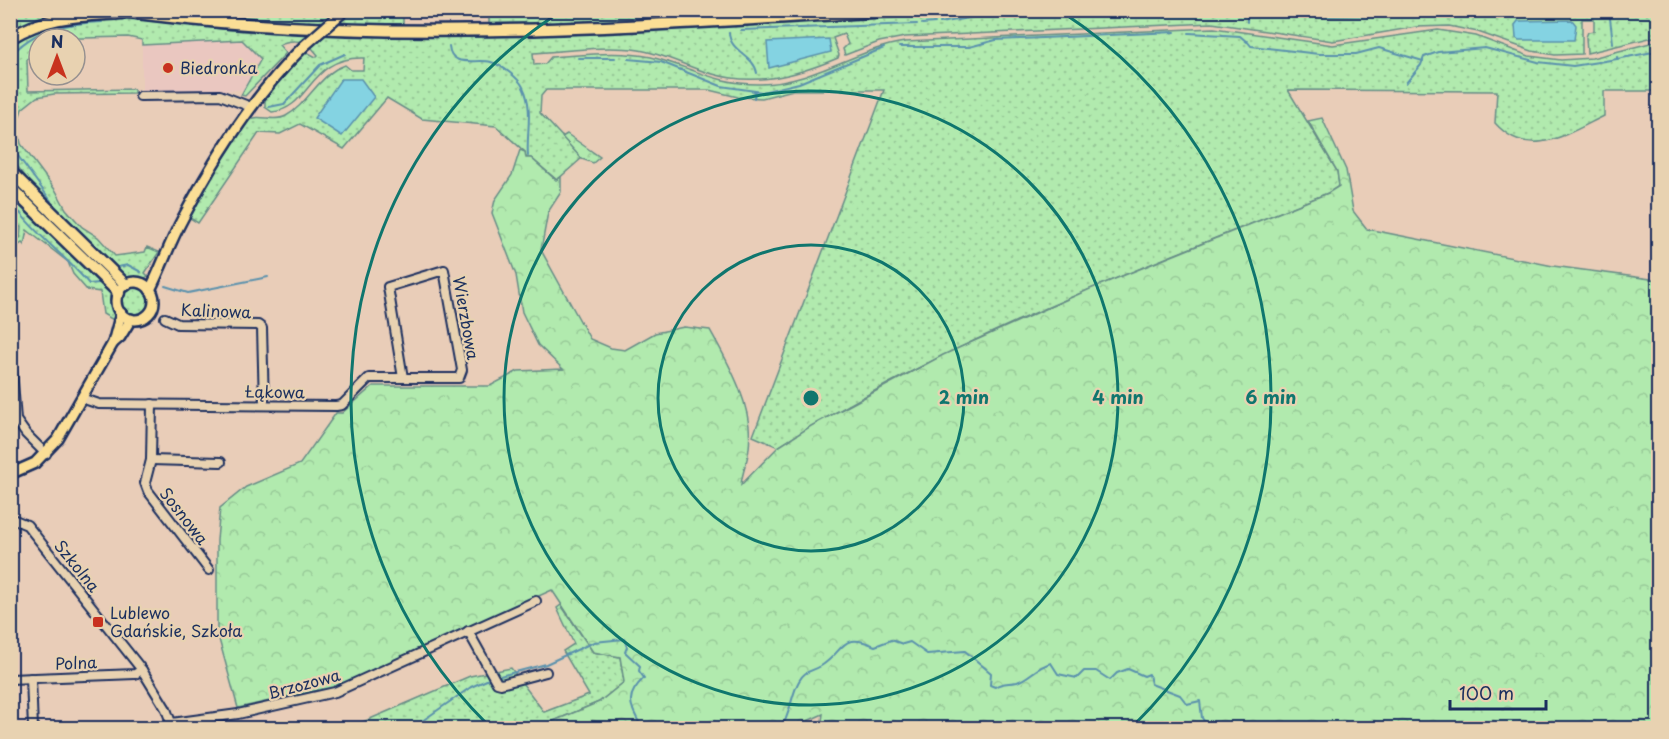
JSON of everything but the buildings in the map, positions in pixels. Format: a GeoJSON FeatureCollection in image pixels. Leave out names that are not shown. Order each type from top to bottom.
{"type":"FeatureCollection","features":[{"type":"Feature","properties":{"kind":"highway"},"geometry":{"type":"LineString","coordinates":[[10,38],[32,25],[64,16],[122,11],[269,25],[414,30],[595,27],[906,10]]}},
{"type":"Feature","properties":{"kind":"highway"},"geometry":{"type":"LineString","coordinates":[[11,171],[122,289]]}},
{"type":"Feature","properties":{"kind":"highway"},"geometry":{"type":"LineString","coordinates":[[10,187],[122,289]]}},
{"type":"Feature","properties":{"kind":"main road"},"geometry":{"type":"LineString","coordinates":[[147,287],[183,217],[251,107],[304,46],[345,10]]}},
{"type":"Feature","properties":{"kind":"main road"},"geometry":{"type":"LineString","coordinates":[[134,282],[147,287],[154,299],[152,309],[141,319],[131,319],[122,313],[117,306],[122,289],[134,282]]}},
{"type":"Feature","properties":{"kind":"main road"},"geometry":{"type":"LineString","coordinates":[[10,474],[30,466],[58,439],[113,343],[122,313]]}},
{"type":"Feature","properties":{"kind":"main road"},"geometry":{"type":"LineString","coordinates":[[113,343],[120,337],[131,319]]}},
{"type":"Feature","properties":{"kind":"street"},"geometry":{"type":"LineString","coordinates":[[140,96],[220,95],[251,107]]}},
{"type":"Feature","properties":{"kind":"street"},"geometry":{"type":"LineString","coordinates":[[10,266],[11,226]]}},
{"type":"Feature","properties":{"kind":"street","name":"Wierzbowa"},"geometry":{"type":"LineString","coordinates":[[403,378],[388,287],[444,270],[462,370],[459,378]]}},
{"type":"Feature","properties":{"kind":"street","name":"Kalinowa"},"geometry":{"type":"LineString","coordinates":[[165,318],[177,324],[258,325],[262,328],[264,405]]}},
{"type":"Feature","properties":{"kind":"street"},"geometry":{"type":"LineString","coordinates":[[10,344],[16,420],[26,435],[46,453]]}},
{"type":"Feature","properties":{"kind":"street","name":"Łąkowa"},"geometry":{"type":"LineString","coordinates":[[81,398],[99,404],[339,406],[369,378],[459,378]]}},
{"type":"Feature","properties":{"kind":"street","name":"Sosnowa"},"geometry":{"type":"LineString","coordinates":[[152,404],[152,460],[145,483],[148,491],[209,570]]}},
{"type":"Feature","properties":{"kind":"street"},"geometry":{"type":"LineString","coordinates":[[152,460],[221,462]]}},
{"type":"Feature","properties":{"kind":"street","name":"Szkolna"},"geometry":{"type":"LineString","coordinates":[[11,518],[27,525],[142,670],[159,696],[172,726]]}},
{"type":"Feature","properties":{"kind":"street","name":"Brzozowa"},"geometry":{"type":"LineString","coordinates":[[172,726],[335,692],[536,600]]}},
{"type":"Feature","properties":{"kind":"street"},"geometry":{"type":"LineString","coordinates":[[468,632],[497,683],[501,684],[546,672]]}},
{"type":"Feature","properties":{"kind":"street","name":"Polna"},"geometry":{"type":"LineString","coordinates":[[10,679],[135,674],[142,670]]}},
{"type":"Feature","properties":{"kind":"street"},"geometry":{"type":"LineString","coordinates":[[31,678],[33,729]]}},
{"type":"Feature","properties":{"kind":"shaded area"},"geometry":{"type":"Polygon","coordinates":[[[242,40],[261,59],[244,90],[149,94],[142,91],[142,45],[242,40]]]}},
{"type":"Feature","properties":{"kind":"green space"},"geometry":{"type":"Polygon","coordinates":[[[69,10],[74,12],[27,27],[27,29],[11,35],[11,11],[69,10]]]}},
{"type":"Feature","properties":{"kind":"green space"},"geometry":{"type":"Polygon","coordinates":[[[333,10],[403,13],[403,26],[262,21],[141,11],[333,10]]]}},
{"type":"Feature","properties":{"kind":"green space"},"geometry":{"type":"Polygon","coordinates":[[[605,10],[838,11],[489,26],[489,13],[605,10]]]}},
{"type":"Feature","properties":{"kind":"green space"},"geometry":{"type":"Polygon","coordinates":[[[1011,10],[1320,10],[1321,15],[1327,11],[1337,10],[1344,15],[1344,10],[1658,10],[1658,36],[1587,53],[1586,37],[1588,32],[1594,31],[1594,19],[1582,19],[1582,54],[1555,55],[1532,51],[1478,32],[1449,26],[1416,27],[1333,41],[1212,23],[905,37],[879,42],[845,55],[843,49],[848,44],[844,34],[833,38],[838,58],[806,70],[775,78],[759,79],[726,77],[657,54],[626,49],[599,48],[533,53],[534,65],[545,64],[551,57],[601,54],[639,55],[665,61],[717,79],[745,84],[761,84],[816,73],[869,52],[905,42],[1214,28],[1333,45],[1438,30],[1476,36],[1529,56],[1561,60],[1592,58],[1658,41],[1658,91],[1604,91],[1604,116],[1562,136],[1535,142],[1521,140],[1508,134],[1495,123],[1497,91],[1288,90],[1337,171],[1339,186],[1328,193],[1117,278],[978,339],[843,408],[778,447],[753,436],[884,90],[793,90],[762,98],[738,97],[709,90],[546,90],[541,96],[540,113],[582,158],[557,180],[531,158],[526,158],[525,152],[496,126],[422,119],[387,98],[344,149],[300,124],[280,134],[259,133],[198,223],[190,218],[189,212],[249,120],[258,117],[276,119],[286,116],[336,69],[345,65],[351,70],[363,70],[364,58],[331,65],[295,102],[285,109],[272,112],[265,107],[265,99],[303,50],[316,57],[318,55],[311,47],[313,44],[295,41],[279,45],[286,53],[245,96],[241,95],[261,59],[242,40],[142,45],[142,40],[128,37],[87,38],[87,27],[44,27],[86,19],[116,19],[232,30],[329,35],[620,30],[1011,10]]]}},
{"type":"Feature","properties":{"kind":"green space"},"geometry":{"type":"Polygon","coordinates":[[[27,33],[28,91],[134,89],[134,93],[54,94],[37,97],[22,109],[17,125],[21,144],[56,191],[66,209],[82,227],[98,237],[115,256],[145,252],[147,247],[159,252],[145,273],[148,276],[142,280],[129,281],[32,185],[11,158],[10,44],[27,33]]]}},
{"type":"Feature","properties":{"kind":"green space"},"geometry":{"type":"Polygon","coordinates":[[[1322,118],[1346,170],[1353,211],[1367,229],[1553,266],[1658,280],[1658,728],[821,728],[823,714],[803,723],[798,728],[537,728],[599,702],[624,682],[620,657],[593,652],[552,590],[341,685],[238,708],[217,632],[217,540],[220,508],[246,487],[300,464],[336,413],[342,413],[373,386],[490,386],[518,371],[563,369],[538,345],[522,312],[516,275],[492,213],[495,200],[512,175],[520,150],[525,152],[526,158],[531,158],[556,180],[561,177],[561,192],[548,212],[541,250],[590,339],[611,348],[625,350],[655,333],[684,327],[710,330],[738,386],[748,417],[749,448],[741,485],[778,447],[811,426],[943,355],[1090,289],[1328,193],[1339,186],[1337,171],[1308,121],[1322,118]]]}},
{"type":"Feature","properties":{"kind":"green space"},"geometry":{"type":"Polygon","coordinates":[[[567,134],[600,157],[593,163],[582,159],[562,137],[567,134]]]}},
{"type":"Feature","properties":{"kind":"green space"},"geometry":{"type":"Polygon","coordinates":[[[10,193],[114,294],[117,322],[103,314],[100,292],[87,290],[73,274],[68,262],[27,230],[24,245],[22,243],[12,250],[13,241],[20,238],[21,227],[11,225],[10,193]]]}},
{"type":"Feature","properties":{"kind":"green space"},"geometry":{"type":"Polygon","coordinates":[[[136,286],[142,287],[150,295],[150,307],[142,315],[136,316],[130,315],[122,307],[121,301],[122,295],[130,287],[136,286]]]}},
{"type":"Feature","properties":{"kind":"green space"},"geometry":{"type":"Polygon","coordinates":[[[561,605],[593,652],[620,657],[624,682],[599,702],[537,728],[349,728],[470,676],[511,668],[544,712],[589,695],[563,651],[574,644],[557,608],[561,605]]]}},
{"type":"Feature","properties":{"kind":"water"},"geometry":{"type":"Polygon","coordinates":[[[1572,20],[1576,25],[1574,40],[1519,40],[1516,38],[1515,25],[1518,21],[1572,20]]]}},
{"type":"Feature","properties":{"kind":"water"},"geometry":{"type":"Polygon","coordinates":[[[829,39],[831,52],[769,68],[767,42],[829,39]]]}},
{"type":"Feature","properties":{"kind":"water"},"geometry":{"type":"Polygon","coordinates":[[[341,79],[361,79],[374,97],[342,136],[314,118],[341,79]]]}},
{"type":"Feature","properties":{"kind":"waterway"},"geometry":{"type":"LineString","coordinates":[[26,10],[37,12]]}},
{"type":"Feature","properties":{"kind":"waterway"},"geometry":{"type":"LineString","coordinates":[[940,23],[974,17],[1198,10]]}},
{"type":"Feature","properties":{"kind":"waterway"},"geometry":{"type":"LineString","coordinates":[[1247,10],[1247,22]]}},
{"type":"Feature","properties":{"kind":"waterway"},"geometry":{"type":"LineString","coordinates":[[1265,10],[1314,16],[1427,14]]}},
{"type":"Feature","properties":{"kind":"waterway"},"geometry":{"type":"LineString","coordinates":[[1447,14],[1598,10]]}},
{"type":"Feature","properties":{"kind":"waterway"},"geometry":{"type":"LineString","coordinates":[[1609,10],[1613,43]]}},
{"type":"Feature","properties":{"kind":"waterway"},"geometry":{"type":"LineString","coordinates":[[1432,14],[1442,14]]}},
{"type":"Feature","properties":{"kind":"waterway"},"geometry":{"type":"LineString","coordinates":[[10,57],[19,47],[40,33],[64,26],[102,22]]}},
{"type":"Feature","properties":{"kind":"waterway"},"geometry":{"type":"LineString","coordinates":[[922,24],[935,23]]}},
{"type":"Feature","properties":{"kind":"waterway"},"geometry":{"type":"LineString","coordinates":[[741,30],[917,24]]}},
{"type":"Feature","properties":{"kind":"waterway"},"geometry":{"type":"LineString","coordinates":[[899,47],[969,47],[996,40],[1175,32]]}},
{"type":"Feature","properties":{"kind":"waterway"},"geometry":{"type":"LineString","coordinates":[[729,33],[733,45],[752,62],[757,73]]}},
{"type":"Feature","properties":{"kind":"waterway"},"geometry":{"type":"LineString","coordinates":[[1189,33],[1240,36],[1247,42]]}},
{"type":"Feature","properties":{"kind":"waterway"},"geometry":{"type":"LineString","coordinates":[[1247,41],[1251,46],[1319,54],[1356,54],[1379,48],[1423,61]]}},
{"type":"Feature","properties":{"kind":"waterway"},"geometry":{"type":"LineString","coordinates":[[449,46],[454,58],[465,61],[491,62],[509,72],[521,83],[528,104],[528,156]]}},
{"type":"Feature","properties":{"kind":"waterway"},"geometry":{"type":"LineString","coordinates":[[628,59],[661,62],[721,86],[762,92],[799,83],[884,48]]}},
{"type":"Feature","properties":{"kind":"waterway"},"geometry":{"type":"LineString","coordinates":[[1406,83],[1421,65],[1424,57],[1438,52],[1485,48],[1538,62],[1573,66],[1617,59],[1617,57]]}},
{"type":"Feature","properties":{"kind":"waterway"},"geometry":{"type":"LineString","coordinates":[[1617,59],[1658,51]]}},
{"type":"Feature","properties":{"kind":"waterway"},"geometry":{"type":"LineString","coordinates":[[269,107],[284,104],[320,65],[345,54]]}},
{"type":"Feature","properties":{"kind":"waterway"},"geometry":{"type":"LineString","coordinates":[[578,58],[615,58]]}},
{"type":"Feature","properties":{"kind":"waterway"},"geometry":{"type":"LineString","coordinates":[[754,98],[755,91]]}},
{"type":"Feature","properties":{"kind":"waterway"},"geometry":{"type":"LineString","coordinates":[[10,145],[51,201]]}},
{"type":"Feature","properties":{"kind":"waterway"},"geometry":{"type":"LineString","coordinates":[[16,208],[89,284],[99,283]]}},
{"type":"Feature","properties":{"kind":"waterway"},"geometry":{"type":"LineString","coordinates":[[118,267],[128,265],[141,272]]}},
{"type":"Feature","properties":{"kind":"waterway"},"geometry":{"type":"LineString","coordinates":[[165,286],[188,293],[268,277]]}},
{"type":"Feature","properties":{"kind":"waterway"},"geometry":{"type":"LineString","coordinates":[[496,677],[546,664],[594,642],[624,639],[627,647],[625,652],[640,666],[639,671],[644,678],[631,696],[634,713],[642,728]]}},
{"type":"Feature","properties":{"kind":"waterway"},"geometry":{"type":"LineString","coordinates":[[781,728],[796,687],[804,675],[821,666],[849,642],[864,642],[875,646],[891,640],[903,644],[910,642],[927,654],[965,651],[991,673],[990,685],[995,687],[1014,683],[1051,663],[1058,674],[1077,678],[1084,671],[1096,671],[1110,680],[1117,673],[1128,669],[1144,676],[1149,674],[1151,684],[1180,695],[1187,704],[1200,701],[1202,718],[1209,728]]}},
{"type":"Feature","properties":{"kind":"waterway"},"geometry":{"type":"LineString","coordinates":[[412,728],[471,687],[489,679]]}},
{"type":"Feature","properties":{"kind":"place","name":"Biedronka"},"geometry":{"type":"Point","coordinates":[168,68]}},
{"type":"Feature","properties":{"kind":"place","name":"Lublewo Gdańskie, Szkoła"},"geometry":{"type":"Point","coordinates":[98,622]}}]}
